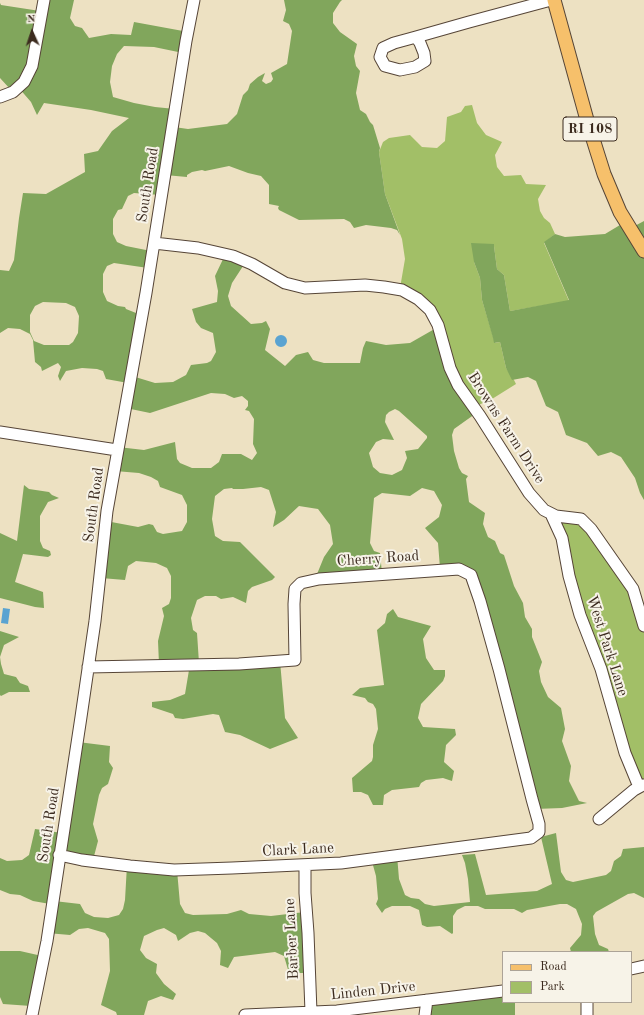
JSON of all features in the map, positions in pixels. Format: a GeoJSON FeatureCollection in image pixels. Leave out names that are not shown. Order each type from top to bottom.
{"type":"FeatureCollection","features":[{"type":"Feature","properties":{"kind":"main road","name":"RI 108"},"geometry":{"type":"LineString","coordinates":[[552,0],[604,174],[620,212],[644,251]]}},
{"type":"Feature","properties":{"kind":"street"},"geometry":{"type":"LineString","coordinates":[[0,97],[13,92],[24,82],[32,66],[44,0]]}},
{"type":"Feature","properties":{"kind":"street","name":"South Road"},"geometry":{"type":"LineString","coordinates":[[32,1015],[47,941],[64,830],[95,621],[107,511],[146,293],[186,41],[194,0]]}},
{"type":"Feature","properties":{"kind":"street"},"geometry":{"type":"LineString","coordinates":[[416,37],[552,0]]}},
{"type":"Feature","properties":{"kind":"street","name":"Browns Farm Drive"},"geometry":{"type":"LineString","coordinates":[[154,243],[198,248],[233,256],[252,264],[285,283],[305,288],[365,285],[402,290],[418,298],[430,310],[438,325],[450,368],[458,384],[529,493],[544,510],[551,514]]}},
{"type":"Feature","properties":{"kind":"street"},"geometry":{"type":"LineString","coordinates":[[0,432],[118,450]]}},
{"type":"Feature","properties":{"kind":"street"},"geometry":{"type":"LineString","coordinates":[[551,514],[581,519],[591,529],[633,588],[644,626]]}},
{"type":"Feature","properties":{"kind":"street","name":"West Park Lane"},"geometry":{"type":"LineString","coordinates":[[551,514],[562,538],[580,615],[602,669],[625,753],[641,786]]}},
{"type":"Feature","properties":{"kind":"street","name":"Cherry Road"},"geometry":{"type":"LineString","coordinates":[[88,667],[239,664],[295,660],[295,589],[301,583],[318,579],[459,569],[471,575],[480,601],[539,824],[540,832],[536,835]]}},
{"type":"Feature","properties":{"kind":"street"},"geometry":{"type":"LineString","coordinates":[[599,819],[641,786]]}},
{"type":"Feature","properties":{"kind":"street","name":"Clark Lane"},"geometry":{"type":"LineString","coordinates":[[60,855],[82,860],[174,870],[305,865],[341,863],[442,850],[531,838],[536,835]]}},
{"type":"Feature","properties":{"kind":"street","name":"Barber Lane"},"geometry":{"type":"LineString","coordinates":[[305,865],[311,1012]]}},
{"type":"Feature","properties":{"kind":"street"},"geometry":{"type":"LineString","coordinates":[[632,969],[644,966]]}},
{"type":"Feature","properties":{"kind":"street","name":"Linden Drive"},"geometry":{"type":"LineString","coordinates":[[245,1015],[337,1011],[502,992]]}},
{"type":"Feature","properties":{"kind":"street"},"geometry":{"type":"LineString","coordinates":[[425,1015],[427,1000]]}},
{"type":"Feature","properties":{"kind":"street"},"geometry":{"type":"LineString","coordinates":[[587,1003],[587,1015]]}},
{"type":"Feature","properties":{"kind":"green space"},"geometry":{"type":"Polygon","coordinates":[[[43,0],[74,0],[70,18],[75,26],[82,28],[89,38],[111,34],[131,35],[134,22],[183,31],[183,53],[154,47],[124,46],[117,54],[112,66],[110,82],[113,97],[134,103],[175,109],[174,127],[188,129],[227,124],[237,114],[243,95],[248,90],[250,84],[265,73],[262,81],[266,84],[271,82],[273,79],[271,73],[287,64],[292,31],[289,24],[283,21],[286,10],[284,0],[342,0],[333,13],[333,23],[340,32],[357,44],[354,56],[356,66],[360,71],[356,93],[360,110],[366,114],[373,125],[380,148],[379,152],[385,194],[400,235],[397,230],[391,228],[366,225],[354,228],[350,222],[344,219],[299,220],[279,210],[279,206],[269,204],[269,185],[261,176],[229,166],[192,172],[187,175],[187,177],[165,175],[160,195],[134,193],[128,196],[122,209],[118,210],[113,219],[113,234],[117,242],[126,246],[151,251],[148,268],[114,263],[107,266],[103,274],[103,292],[107,301],[118,306],[125,307],[126,309],[141,315],[132,376],[155,383],[173,382],[186,375],[191,365],[211,361],[216,352],[213,333],[201,328],[196,322],[192,309],[217,302],[218,291],[215,276],[224,257],[245,263],[232,283],[228,296],[231,306],[251,324],[266,321],[270,329],[265,350],[285,366],[296,355],[308,352],[313,360],[324,363],[360,363],[366,341],[386,345],[410,343],[438,327],[475,414],[454,429],[452,435],[454,451],[459,468],[462,473],[468,476],[466,479],[469,502],[485,513],[483,524],[488,537],[495,541],[500,553],[504,555],[514,586],[523,603],[525,617],[532,629],[532,637],[542,662],[539,671],[541,682],[548,697],[561,708],[565,729],[562,741],[571,766],[569,781],[579,801],[587,803],[562,808],[535,809],[470,575],[440,568],[438,543],[425,528],[439,517],[442,505],[434,491],[422,488],[410,496],[382,493],[374,498],[370,543],[374,551],[380,553],[382,573],[315,579],[324,557],[333,544],[330,525],[318,509],[299,506],[284,520],[273,527],[276,512],[269,490],[261,487],[243,489],[232,488],[224,489],[215,496],[212,519],[215,536],[223,541],[240,542],[275,577],[272,580],[252,587],[248,591],[246,603],[233,597],[221,599],[216,596],[205,596],[197,600],[191,618],[193,630],[197,633],[199,663],[280,661],[285,718],[298,738],[270,749],[240,735],[225,732],[219,715],[213,714],[183,719],[175,718],[173,714],[152,707],[152,702],[170,700],[185,694],[190,664],[159,664],[158,641],[164,616],[162,608],[169,604],[171,598],[171,576],[167,568],[156,563],[136,561],[128,566],[125,580],[101,578],[106,521],[138,527],[149,524],[153,525],[157,532],[163,534],[182,531],[187,522],[187,505],[182,495],[160,487],[158,481],[151,477],[139,473],[115,471],[118,447],[144,450],[175,442],[177,459],[180,463],[192,468],[211,468],[219,462],[222,454],[241,454],[252,460],[257,453],[253,444],[254,419],[249,411],[245,410],[248,406],[248,401],[242,396],[234,398],[225,394],[211,393],[150,413],[126,408],[128,383],[106,379],[103,371],[97,369],[82,368],[66,371],[60,381],[58,376],[61,367],[58,363],[42,371],[41,367],[35,362],[33,340],[30,334],[20,329],[8,328],[0,333],[0,270],[9,271],[14,260],[23,193],[46,194],[85,172],[84,154],[98,151],[112,131],[129,118],[91,110],[44,103],[37,115],[31,102],[18,87],[11,90],[0,78],[0,3],[1,5],[40,11],[43,0]],[[43,302],[35,306],[30,315],[30,332],[34,341],[44,345],[69,345],[73,342],[78,333],[79,316],[75,307],[66,303],[43,302]],[[395,409],[386,415],[385,422],[394,440],[383,439],[376,442],[369,453],[373,467],[380,473],[392,475],[402,470],[407,458],[405,451],[418,449],[427,438],[427,436],[395,409]]]}},
{"type":"Feature","properties":{"kind":"green space"},"geometry":{"type":"Polygon","coordinates":[[[472,105],[477,123],[486,135],[502,142],[495,155],[497,167],[504,176],[521,175],[526,184],[546,185],[538,199],[540,211],[544,218],[550,223],[555,234],[544,243],[569,301],[510,311],[504,275],[497,269],[494,246],[474,262],[480,278],[482,300],[495,343],[500,342],[506,368],[516,384],[492,399],[474,407],[460,387],[438,324],[400,288],[405,259],[402,239],[385,194],[379,152],[383,142],[389,138],[410,135],[422,147],[437,148],[445,141],[447,117],[461,112],[465,106],[472,105]]]}},
{"type":"Feature","properties":{"kind":"green space"},"geometry":{"type":"Polygon","coordinates":[[[644,221],[644,500],[635,478],[621,457],[611,452],[598,456],[587,443],[566,435],[558,412],[546,406],[536,381],[528,377],[512,380],[506,368],[500,342],[494,343],[482,300],[480,278],[474,262],[471,243],[494,244],[497,269],[504,275],[510,311],[569,300],[544,242],[555,234],[565,237],[605,234],[625,222],[631,228],[644,221]]]}},
{"type":"Feature","properties":{"kind":"green space"},"geometry":{"type":"Polygon","coordinates":[[[24,485],[29,489],[49,492],[59,498],[48,502],[40,516],[40,541],[43,548],[50,551],[51,555],[48,557],[23,554],[15,582],[43,592],[44,608],[0,598],[0,533],[17,541],[24,485]]]}},
{"type":"Feature","properties":{"kind":"green space"},"geometry":{"type":"Polygon","coordinates":[[[556,516],[581,519],[621,572],[644,626],[644,784],[625,753],[556,516]]]}},
{"type":"Feature","properties":{"kind":"green space"},"geometry":{"type":"Polygon","coordinates":[[[393,609],[398,617],[431,626],[423,639],[426,658],[434,670],[445,670],[445,676],[443,681],[421,704],[418,718],[423,727],[455,729],[456,735],[446,745],[444,762],[454,771],[452,781],[443,778],[426,780],[421,783],[419,787],[392,790],[384,795],[383,805],[373,805],[368,795],[361,792],[353,792],[352,778],[372,761],[373,745],[378,729],[376,709],[373,704],[368,702],[365,698],[352,695],[360,688],[384,685],[377,630],[385,623],[387,614],[393,609]]]}},
{"type":"Feature","properties":{"kind":"green space"},"geometry":{"type":"Polygon","coordinates":[[[0,631],[19,637],[4,645],[0,657],[0,631]]]}},
{"type":"Feature","properties":{"kind":"green space"},"geometry":{"type":"Polygon","coordinates":[[[0,657],[4,674],[16,677],[20,683],[28,686],[30,692],[9,692],[1,696],[0,695],[0,657]]]}},
{"type":"Feature","properties":{"kind":"green space"},"geometry":{"type":"Polygon","coordinates":[[[78,742],[110,746],[109,762],[113,768],[108,784],[102,788],[99,795],[93,824],[98,841],[93,860],[59,854],[54,901],[80,904],[85,913],[94,917],[108,918],[119,915],[123,909],[127,865],[177,870],[180,904],[185,913],[193,915],[227,914],[241,910],[249,914],[271,916],[305,912],[307,973],[289,973],[284,956],[275,952],[234,957],[228,968],[220,965],[221,951],[217,943],[205,933],[198,931],[190,933],[178,941],[176,935],[164,928],[144,936],[140,950],[146,958],[157,964],[156,973],[164,984],[176,994],[173,1000],[161,996],[148,1001],[144,1015],[117,1015],[116,1012],[101,1005],[110,971],[109,939],[105,933],[88,928],[79,929],[70,935],[47,933],[50,904],[33,901],[20,895],[10,894],[0,890],[0,858],[7,861],[22,860],[29,855],[35,829],[62,833],[78,742]]]}},
{"type":"Feature","properties":{"kind":"green space"},"geometry":{"type":"Polygon","coordinates":[[[556,833],[561,872],[566,880],[573,882],[606,875],[611,871],[614,861],[621,856],[623,849],[644,847],[644,898],[634,893],[628,894],[596,912],[593,916],[595,934],[599,945],[608,949],[609,951],[571,951],[570,948],[581,935],[582,924],[576,909],[567,904],[527,910],[522,913],[514,909],[485,909],[478,906],[465,906],[457,910],[453,916],[452,934],[440,926],[427,927],[422,925],[419,910],[410,906],[392,906],[385,909],[382,913],[376,904],[378,899],[376,876],[371,858],[397,855],[399,879],[405,895],[411,898],[419,899],[425,904],[434,906],[470,902],[468,879],[462,855],[475,854],[486,895],[537,891],[552,884],[541,837],[556,833]]]}},
{"type":"Feature","properties":{"kind":"green space"},"geometry":{"type":"Polygon","coordinates":[[[0,951],[20,951],[42,956],[31,1006],[3,1004],[0,997],[0,951]]]}},
{"type":"Feature","properties":{"kind":"green space"},"geometry":{"type":"Polygon","coordinates":[[[502,990],[502,1003],[515,1003],[515,1015],[424,1015],[426,1003],[502,990]]]}},
{"type":"Feature","properties":{"kind":"water"},"geometry":{"type":"Polygon","coordinates":[[[283,335],[286,336],[286,346],[279,347],[276,346],[275,339],[276,336],[283,335]]]}},
{"type":"Feature","properties":{"kind":"water"},"geometry":{"type":"Polygon","coordinates":[[[3,608],[10,609],[8,624],[1,623],[3,608]]]}}]}
